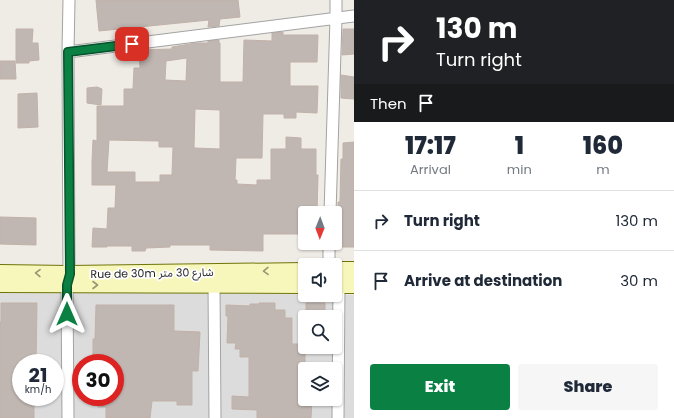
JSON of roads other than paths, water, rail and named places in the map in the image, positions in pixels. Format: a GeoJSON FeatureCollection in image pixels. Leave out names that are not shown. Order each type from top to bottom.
{"type":"FeatureCollection","features":[{"type":"Feature","properties":{"kind":"street"},"geometry":{"type":"LineString","coordinates":[[68,418],[69,0]]}},
{"type":"Feature","properties":{"kind":"street"},"geometry":{"type":"LineString","coordinates":[[330,206],[336,0]]}},
{"type":"Feature","properties":{"kind":"street"},"geometry":{"type":"LineString","coordinates":[[68,52],[354,16]]}},
{"type":"Feature","properties":{"kind":"street"},"geometry":{"type":"LineString","coordinates":[[342,280],[354,270]]}},
{"type":"Feature","properties":{"kind":"street","name":"Rue de 30m شارع 30 متر"},"geometry":{"type":"LineString","coordinates":[[0,284],[68,279],[298,271]]}},
{"type":"Feature","properties":{"kind":"street","name":"Rue de 30m شارع 30 متر"},"geometry":{"type":"LineString","coordinates":[[0,273],[68,279],[214,284],[298,285]]}},
{"type":"Feature","properties":{"kind":"street"},"geometry":{"type":"LineString","coordinates":[[214,284],[215,418]]}},
{"type":"Feature","properties":{"kind":"street"},"geometry":{"type":"LineString","coordinates":[[338,418],[341,302]]}}]}
